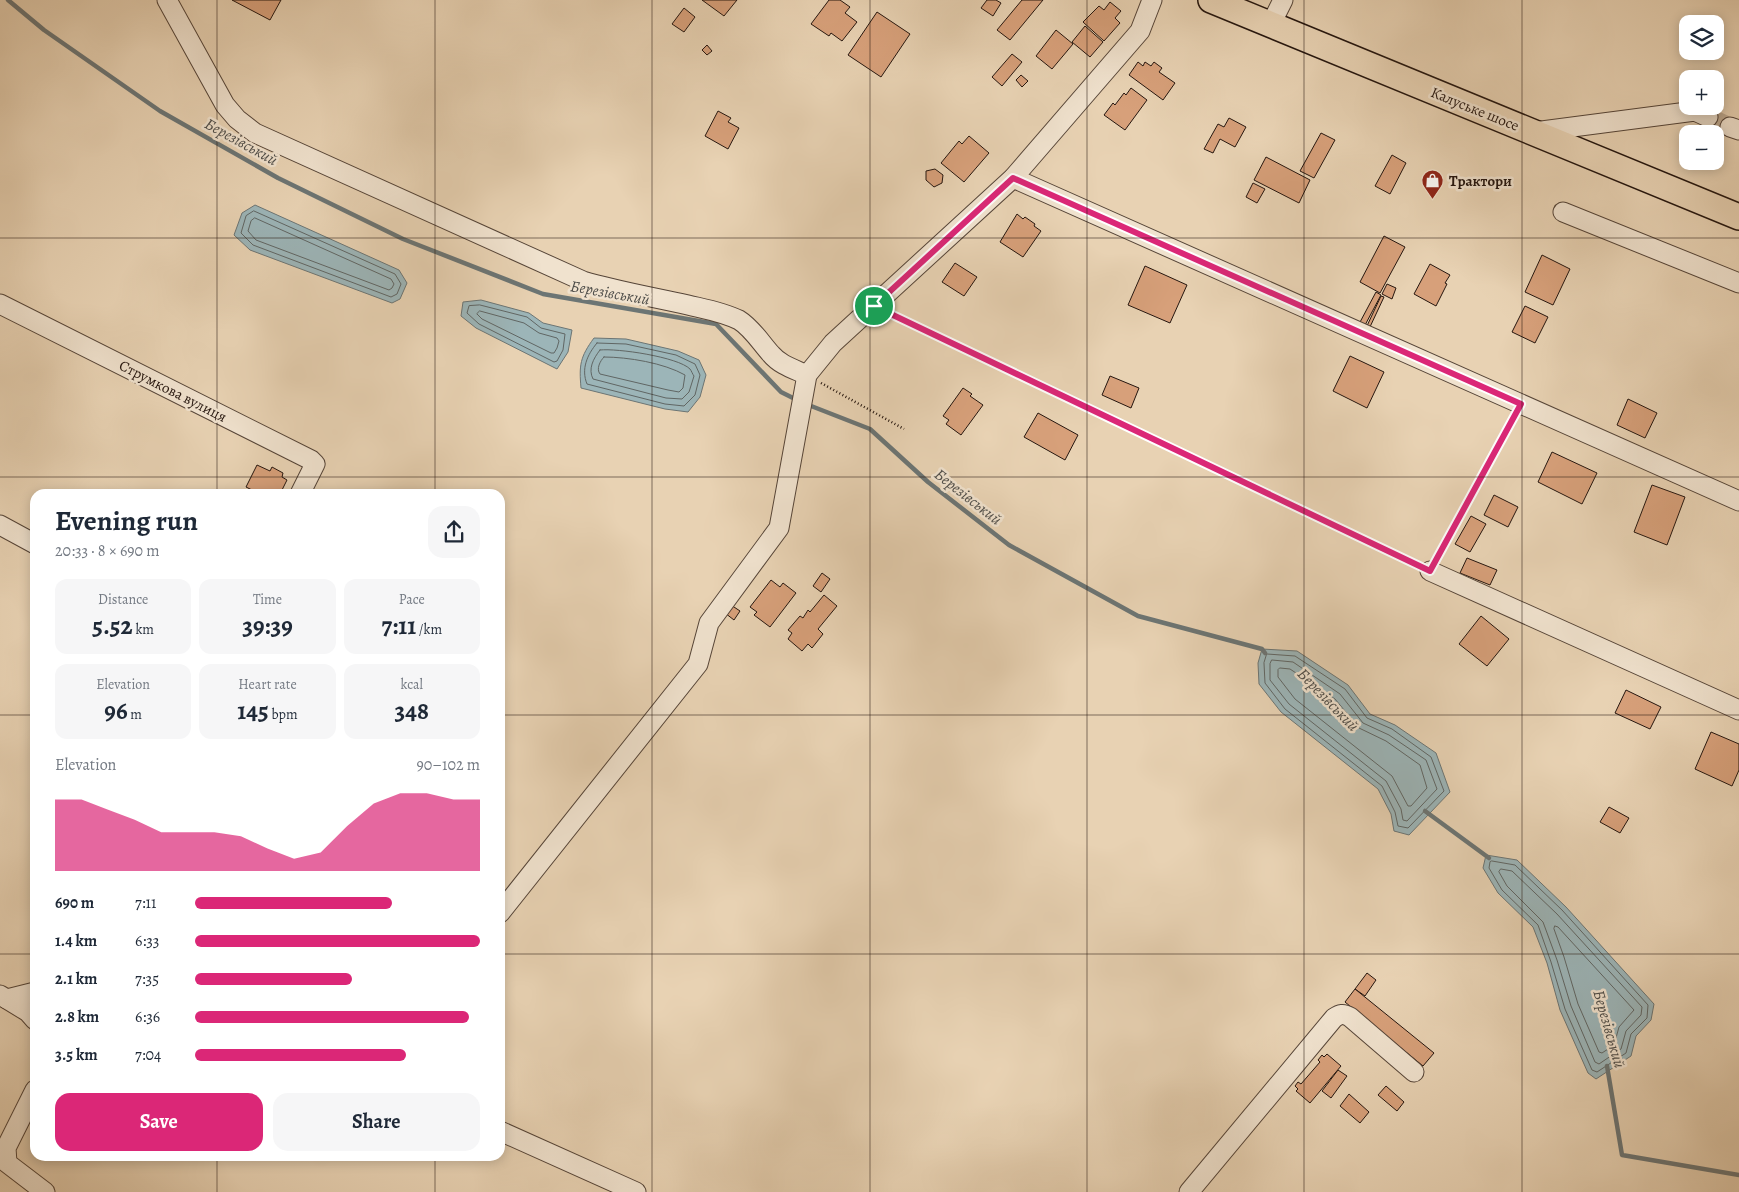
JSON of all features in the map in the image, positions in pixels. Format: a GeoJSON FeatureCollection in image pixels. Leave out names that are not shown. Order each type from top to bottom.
{"type":"FeatureCollection","features":[{"type":"Feature","properties":{"kind":"main road","name":"Калуське шосе"},"geometry":{"type":"LineString","coordinates":[[1211,0],[1739,217]]}},
{"type":"Feature","properties":{"kind":"street"},"geometry":{"type":"LineString","coordinates":[[167,0],[225,105],[237,119],[255,133],[583,281],[616,290],[721,312],[741,321],[772,356],[785,366],[807,375]]}},
{"type":"Feature","properties":{"kind":"street"},"geometry":{"type":"LineString","coordinates":[[505,907],[698,664],[710,623],[779,528],[807,375],[833,344],[1013,178],[1140,31],[1152,0]]}},
{"type":"Feature","properties":{"kind":"street"},"geometry":{"type":"LineString","coordinates":[[1271,24],[1283,0]]}},
{"type":"Feature","properties":{"kind":"street"},"geometry":{"type":"LineString","coordinates":[[1532,132],[1695,112],[1708,117]]}},
{"type":"Feature","properties":{"kind":"street"},"geometry":{"type":"LineString","coordinates":[[1013,178],[1739,501]]}},
{"type":"Feature","properties":{"kind":"street"},"geometry":{"type":"LineString","coordinates":[[1563,212],[1739,283]]}},
{"type":"Feature","properties":{"kind":"street","name":"Струмкова вулиця"},"geometry":{"type":"LineString","coordinates":[[0,304],[311,460],[315,464],[302,489]]}},
{"type":"Feature","properties":{"kind":"street"},"geometry":{"type":"LineString","coordinates":[[0,525],[30,541]]}},
{"type":"Feature","properties":{"kind":"street"},"geometry":{"type":"LineString","coordinates":[[1430,571],[1739,710]]}},
{"type":"Feature","properties":{"kind":"street"},"geometry":{"type":"LineString","coordinates":[[4,997],[30,993]]}},
{"type":"Feature","properties":{"kind":"street"},"geometry":{"type":"LineString","coordinates":[[4,997],[30,1014]]}},
{"type":"Feature","properties":{"kind":"street"},"geometry":{"type":"LineString","coordinates":[[1188,1192],[1292,1066],[1338,1014],[1350,1017],[1414,1072]]}},
{"type":"Feature","properties":{"kind":"street"},"geometry":{"type":"LineString","coordinates":[[30,1100],[3,1151],[7,1163],[45,1192]]}},
{"type":"Feature","properties":{"kind":"street"},"geometry":{"type":"LineString","coordinates":[[505,1133],[631,1191]]}},
{"type":"Feature","properties":{"kind":"path"},"geometry":{"type":"LineString","coordinates":[[874,306],[1430,571],[1521,404]]}},
{"type":"Feature","properties":{"kind":"path"},"geometry":{"type":"LineString","coordinates":[[807,375],[904,429]]}},
{"type":"Feature","properties":{"kind":"water"},"geometry":{"type":"Polygon","coordinates":[[[255,205],[399,270],[407,283],[400,299],[392,303],[250,250],[234,235],[242,213],[255,205]]]}},
{"type":"Feature","properties":{"kind":"water"},"geometry":{"type":"Polygon","coordinates":[[[481,300],[529,313],[543,323],[572,330],[568,352],[557,369],[476,328],[461,316],[463,302],[481,300]]]}},
{"type":"Feature","properties":{"kind":"water"},"geometry":{"type":"Polygon","coordinates":[[[594,338],[626,339],[678,351],[699,360],[706,375],[700,397],[688,412],[665,409],[581,388],[581,362],[594,338]]]}},
{"type":"Feature","properties":{"kind":"water"},"geometry":{"type":"Polygon","coordinates":[[[1262,649],[1297,651],[1348,685],[1370,714],[1395,725],[1436,753],[1450,792],[1409,835],[1394,831],[1391,814],[1378,789],[1281,712],[1259,684],[1258,663],[1262,649]]]}},
{"type":"Feature","properties":{"kind":"water"},"geometry":{"type":"Polygon","coordinates":[[[1486,855],[1517,860],[1566,907],[1654,1004],[1651,1020],[1636,1036],[1631,1056],[1596,1079],[1588,1073],[1560,1010],[1547,963],[1533,927],[1498,893],[1483,868],[1486,855]]]}},
{"type":"Feature","properties":{"kind":"building"},"geometry":{"type":"Polygon","coordinates":[[[232,0],[281,0],[270,20],[232,0]]]}},
{"type":"Feature","properties":{"kind":"building"},"geometry":{"type":"Polygon","coordinates":[[[702,0],[737,0],[724,16],[702,0]]]}},
{"type":"Feature","properties":{"kind":"building"},"geometry":{"type":"Polygon","coordinates":[[[829,0],[840,0],[850,7],[845,13],[857,22],[842,41],[831,33],[829,36],[811,24],[829,0]]]}},
{"type":"Feature","properties":{"kind":"building"},"geometry":{"type":"Polygon","coordinates":[[[987,0],[996,0],[1001,3],[993,16],[981,8],[987,0]]]}},
{"type":"Feature","properties":{"kind":"building"},"geometry":{"type":"Polygon","coordinates":[[[1022,0],[1043,0],[1010,40],[997,30],[1022,0]]]}},
{"type":"Feature","properties":{"kind":"building"},"geometry":{"type":"Polygon","coordinates":[[[1110,2],[1121,11],[1115,18],[1120,23],[1104,41],[1083,22],[1099,6],[1104,10],[1110,2]]]}},
{"type":"Feature","properties":{"kind":"building"},"geometry":{"type":"Polygon","coordinates":[[[684,8],[695,17],[684,32],[672,24],[684,8]]]}},
{"type":"Feature","properties":{"kind":"building"},"geometry":{"type":"Polygon","coordinates":[[[877,12],[910,34],[881,77],[848,55],[877,12]]]}},
{"type":"Feature","properties":{"kind":"building"},"geometry":{"type":"Polygon","coordinates":[[[1085,26],[1103,42],[1090,57],[1072,42],[1085,26]]]}},
{"type":"Feature","properties":{"kind":"building"},"geometry":{"type":"Polygon","coordinates":[[[1056,30],[1073,44],[1052,69],[1036,56],[1056,30]]]}},
{"type":"Feature","properties":{"kind":"building"},"geometry":{"type":"Polygon","coordinates":[[[707,45],[712,51],[707,55],[702,50],[707,45]]]}},
{"type":"Feature","properties":{"kind":"building"},"geometry":{"type":"Polygon","coordinates":[[[1012,54],[1022,62],[1002,86],[992,77],[1012,54]]]}},
{"type":"Feature","properties":{"kind":"building"},"geometry":{"type":"Polygon","coordinates":[[[1138,62],[1143,66],[1145,62],[1151,66],[1154,62],[1162,68],[1159,72],[1175,83],[1163,100],[1129,75],[1138,62]]]}},
{"type":"Feature","properties":{"kind":"building"},"geometry":{"type":"Polygon","coordinates":[[[1021,75],[1028,81],[1022,87],[1016,80],[1021,75]]]}},
{"type":"Feature","properties":{"kind":"building"},"geometry":{"type":"Polygon","coordinates":[[[1131,88],[1147,100],[1125,130],[1104,115],[1113,103],[1115,105],[1124,93],[1126,95],[1131,88]]]}},
{"type":"Feature","properties":{"kind":"building"},"geometry":{"type":"Polygon","coordinates":[[[718,111],[731,118],[728,122],[739,128],[728,149],[705,136],[718,111]]]}},
{"type":"Feature","properties":{"kind":"building"},"geometry":{"type":"Polygon","coordinates":[[[1229,118],[1246,127],[1235,147],[1220,139],[1213,153],[1204,149],[1218,124],[1224,127],[1229,118]]]}},
{"type":"Feature","properties":{"kind":"building"},"geometry":{"type":"Polygon","coordinates":[[[1321,133],[1335,140],[1314,178],[1300,171],[1321,133]]]}},
{"type":"Feature","properties":{"kind":"building"},"geometry":{"type":"Polygon","coordinates":[[[969,136],[989,153],[964,182],[941,163],[959,141],[962,144],[969,136]]]}},
{"type":"Feature","properties":{"kind":"building"},"geometry":{"type":"Polygon","coordinates":[[[1392,155],[1406,163],[1390,194],[1375,186],[1392,155]]]}},
{"type":"Feature","properties":{"kind":"building"},"geometry":{"type":"Polygon","coordinates":[[[1266,157],[1310,180],[1299,203],[1254,180],[1266,157]]]}},
{"type":"Feature","properties":{"kind":"building"},"geometry":{"type":"Polygon","coordinates":[[[935,169],[943,175],[942,183],[934,187],[926,180],[926,171],[935,169]]]}},
{"type":"Feature","properties":{"kind":"building"},"geometry":{"type":"Polygon","coordinates":[[[1253,183],[1265,189],[1257,203],[1246,197],[1253,183]]]}},
{"type":"Feature","properties":{"kind":"building"},"geometry":{"type":"Polygon","coordinates":[[[1017,214],[1035,224],[1034,226],[1041,231],[1023,257],[1000,242],[1017,214]]]}},
{"type":"Feature","properties":{"kind":"building"},"geometry":{"type":"Polygon","coordinates":[[[1384,236],[1405,247],[1380,293],[1360,282],[1384,236]]]}},
{"type":"Feature","properties":{"kind":"building"},"geometry":{"type":"Polygon","coordinates":[[[1542,255],[1570,269],[1553,305],[1525,292],[1542,255]]]}},
{"type":"Feature","properties":{"kind":"building"},"geometry":{"type":"Polygon","coordinates":[[[955,263],[977,277],[964,296],[942,282],[955,263]]]}},
{"type":"Feature","properties":{"kind":"building"},"geometry":{"type":"Polygon","coordinates":[[[1430,264],[1450,275],[1436,306],[1414,294],[1430,264]]]}},
{"type":"Feature","properties":{"kind":"building"},"geometry":{"type":"Polygon","coordinates":[[[1145,266],[1187,285],[1170,323],[1128,305],[1145,266]]]}},
{"type":"Feature","properties":{"kind":"building"},"geometry":{"type":"Polygon","coordinates":[[[1387,284],[1396,288],[1392,299],[1382,294],[1387,284]]]}},
{"type":"Feature","properties":{"kind":"building"},"geometry":{"type":"Polygon","coordinates":[[[1376,292],[1381,295],[1364,327],[1359,324],[1376,292]]]}},
{"type":"Feature","properties":{"kind":"building"},"geometry":{"type":"Polygon","coordinates":[[[1381,296],[1384,297],[1369,329],[1366,328],[1381,296]]]}},
{"type":"Feature","properties":{"kind":"building"},"geometry":{"type":"Polygon","coordinates":[[[1525,306],[1548,317],[1535,343],[1512,332],[1525,306]]]}},
{"type":"Feature","properties":{"kind":"building"},"geometry":{"type":"Polygon","coordinates":[[[1350,356],[1384,372],[1367,408],[1333,391],[1350,356]]]}},
{"type":"Feature","properties":{"kind":"building"},"geometry":{"type":"Polygon","coordinates":[[[1110,376],[1139,388],[1131,408],[1102,395],[1110,376]]]}},
{"type":"Feature","properties":{"kind":"building"},"geometry":{"type":"Polygon","coordinates":[[[963,388],[972,394],[970,396],[983,405],[961,435],[946,424],[949,420],[943,416],[963,388]]]}},
{"type":"Feature","properties":{"kind":"building"},"geometry":{"type":"Polygon","coordinates":[[[1628,399],[1657,413],[1645,438],[1617,425],[1628,399]]]}},
{"type":"Feature","properties":{"kind":"building"},"geometry":{"type":"Polygon","coordinates":[[[1038,413],[1078,435],[1065,460],[1024,437],[1038,413]]]}},
{"type":"Feature","properties":{"kind":"building"},"geometry":{"type":"Polygon","coordinates":[[[1552,452],[1597,473],[1582,504],[1538,482],[1552,452]]]}},
{"type":"Feature","properties":{"kind":"building"},"geometry":{"type":"Polygon","coordinates":[[[257,465],[270,471],[272,467],[283,473],[282,477],[287,480],[282,489],[250,489],[246,487],[257,465]]]}},
{"type":"Feature","properties":{"kind":"building"},"geometry":{"type":"Polygon","coordinates":[[[1652,485],[1685,497],[1667,545],[1634,532],[1652,485]]]}},
{"type":"Feature","properties":{"kind":"building"},"geometry":{"type":"Polygon","coordinates":[[[1494,495],[1518,507],[1508,527],[1484,515],[1494,495]]]}},
{"type":"Feature","properties":{"kind":"building"},"geometry":{"type":"Polygon","coordinates":[[[1471,516],[1486,524],[1470,552],[1455,544],[1471,516]]]}},
{"type":"Feature","properties":{"kind":"building"},"geometry":{"type":"Polygon","coordinates":[[[1467,558],[1497,570],[1490,585],[1460,573],[1467,558]]]}},
{"type":"Feature","properties":{"kind":"building"},"geometry":{"type":"Polygon","coordinates":[[[822,573],[830,579],[821,592],[813,586],[822,573]]]}},
{"type":"Feature","properties":{"kind":"building"},"geometry":{"type":"Polygon","coordinates":[[[771,580],[780,587],[783,583],[796,593],[770,627],[754,615],[757,612],[750,607],[771,580]]]}},
{"type":"Feature","properties":{"kind":"building"},"geometry":{"type":"Polygon","coordinates":[[[824,595],[837,606],[818,629],[823,634],[812,648],[808,644],[802,651],[788,639],[792,633],[788,630],[800,616],[803,618],[808,610],[810,612],[824,595]]]}},
{"type":"Feature","properties":{"kind":"building"},"geometry":{"type":"Polygon","coordinates":[[[731,605],[740,611],[734,620],[725,613],[731,605]]]}},
{"type":"Feature","properties":{"kind":"building"},"geometry":{"type":"Polygon","coordinates":[[[1481,616],[1509,639],[1487,666],[1459,644],[1481,616]]]}},
{"type":"Feature","properties":{"kind":"building"},"geometry":{"type":"Polygon","coordinates":[[[1626,690],[1661,707],[1650,729],[1615,713],[1626,690]]]}},
{"type":"Feature","properties":{"kind":"building"},"geometry":{"type":"Polygon","coordinates":[[[1711,732],[1739,744],[1739,770],[1732,786],[1695,769],[1711,732]]]}},
{"type":"Feature","properties":{"kind":"building"},"geometry":{"type":"Polygon","coordinates":[[[1609,807],[1629,818],[1620,833],[1600,822],[1609,807]]]}},
{"type":"Feature","properties":{"kind":"building"},"geometry":{"type":"Polygon","coordinates":[[[1367,973],[1376,980],[1365,996],[1355,989],[1367,973]]]}},
{"type":"Feature","properties":{"kind":"building"},"geometry":{"type":"Polygon","coordinates":[[[1355,989],[1434,1053],[1423,1066],[1345,1002],[1355,989]]]}},
{"type":"Feature","properties":{"kind":"building"},"geometry":{"type":"Polygon","coordinates":[[[1327,1054],[1341,1066],[1310,1103],[1296,1091],[1298,1089],[1295,1086],[1298,1082],[1301,1084],[1320,1062],[1318,1060],[1322,1055],[1324,1057],[1327,1054]]]}},
{"type":"Feature","properties":{"kind":"building"},"geometry":{"type":"Polygon","coordinates":[[[1338,1070],[1347,1076],[1331,1098],[1322,1091],[1338,1070]]]}},
{"type":"Feature","properties":{"kind":"building"},"geometry":{"type":"Polygon","coordinates":[[[1386,1086],[1404,1102],[1397,1111],[1378,1095],[1386,1086]]]}},
{"type":"Feature","properties":{"kind":"building"},"geometry":{"type":"Polygon","coordinates":[[[1349,1094],[1369,1112],[1360,1123],[1340,1106],[1349,1094]]]}},
{"type":"Feature","properties":{"kind":"waterway","name":"Березівський"},"geometry":{"type":"LineString","coordinates":[[8,0],[44,30],[160,111],[278,178],[403,239],[543,294],[716,324],[781,392],[797,400]]}},
{"type":"Feature","properties":{"kind":"waterway","name":"Березівський"},"geometry":{"type":"LineString","coordinates":[[806,404],[870,429],[928,482],[1009,545],[1138,616],[1262,649],[1265,653]]}},
{"type":"Feature","properties":{"kind":"waterway","name":"Березівський"},"geometry":{"type":"LineString","coordinates":[[1425,811],[1489,858]]}},
{"type":"Feature","properties":{"kind":"waterway","name":"Березівський"},"geometry":{"type":"LineString","coordinates":[[1607,1066],[1622,1155],[1739,1175]]}},
{"type":"Feature","properties":{"kind":"tunnel"},"geometry":{"type":"LineString","coordinates":[[1708,117],[1730,127]]}},
{"type":"Feature","properties":{"kind":"place","name":"Трактори"},"geometry":{"type":"Point","coordinates":[1433,200]}},
{"type":"Feature","properties":{"kind":"route"},"geometry":{"type":"LineString","coordinates":[[1013,178],[1521,404],[1430,571],[874,306],[1013,178]]}}]}
